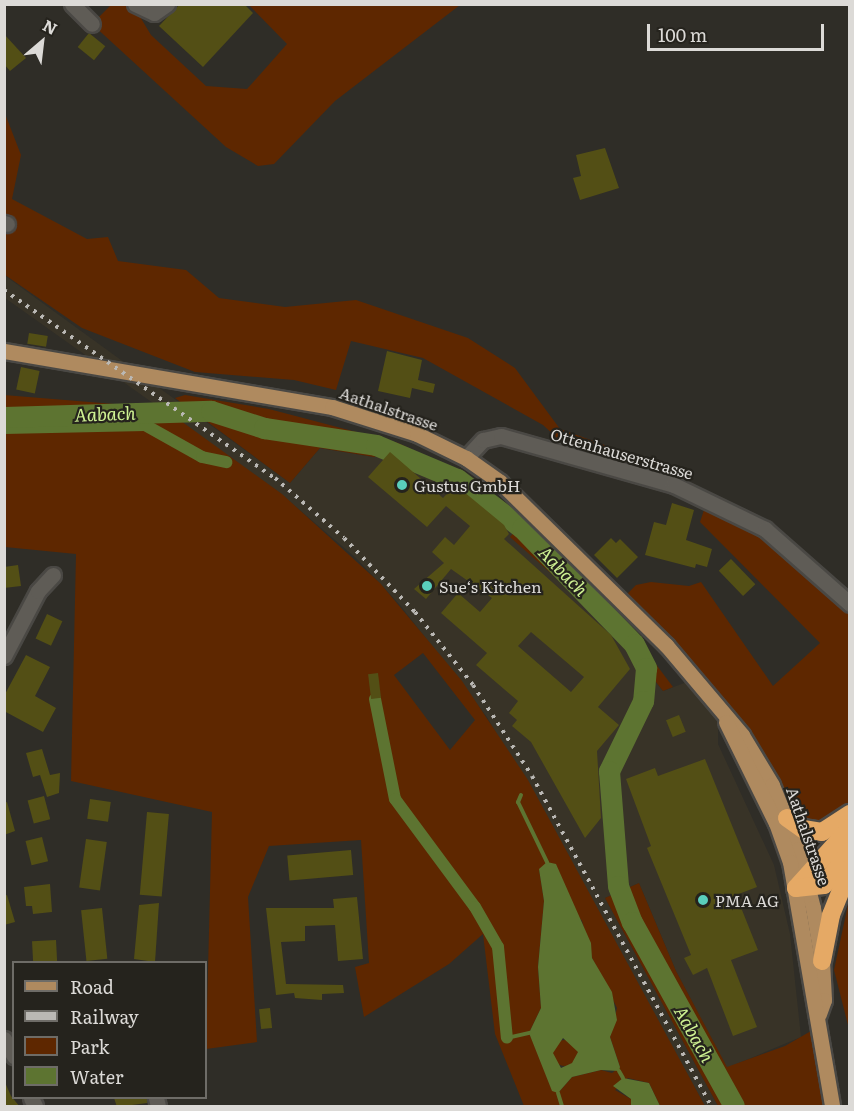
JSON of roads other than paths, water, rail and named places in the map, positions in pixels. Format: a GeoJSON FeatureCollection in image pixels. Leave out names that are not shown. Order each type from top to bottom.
{"type":"FeatureCollection","features":[{"type":"Feature","properties":{"kind":"highway"},"geometry":{"type":"LineString","coordinates":[[787,818],[803,829],[822,832],[849,814]]}},
{"type":"Feature","properties":{"kind":"highway"},"geometry":{"type":"LineString","coordinates":[[804,884],[849,828]]}},
{"type":"Feature","properties":{"kind":"highway"},"geometry":{"type":"LineString","coordinates":[[804,884],[827,883],[849,851]]}},
{"type":"Feature","properties":{"kind":"highway"},"geometry":{"type":"LineString","coordinates":[[822,961],[831,915],[849,868]]}},
{"type":"Feature","properties":{"kind":"main road","name":"Aathalstrasse"},"geometry":{"type":"LineString","coordinates":[[4,351],[332,407],[417,434],[466,458],[530,509],[622,599],[742,735],[787,818],[822,961],[824,1000],[819,1014]]}},
{"type":"Feature","properties":{"kind":"main road","name":"Aathalstrasse"},"geometry":{"type":"LineString","coordinates":[[726,719],[804,884],[832,1107]]}},
{"type":"Feature","properties":{"kind":"street"},"geometry":{"type":"LineString","coordinates":[[72,4],[92,24]]}},
{"type":"Feature","properties":{"kind":"street"},"geometry":{"type":"LineString","coordinates":[[135,4],[154,13],[167,4]]}},
{"type":"Feature","properties":{"kind":"street","name":"Ottenhauserstrasse"},"geometry":{"type":"LineString","coordinates":[[466,458],[483,440],[501,436],[674,485],[765,530],[849,604]]}},
{"type":"Feature","properties":{"kind":"street"},"geometry":{"type":"LineString","coordinates":[[4,656],[38,591],[53,575]]}},
{"type":"Feature","properties":{"kind":"water"},"geometry":{"type":"Polygon","coordinates":[[[547,862],[556,864],[591,943],[592,958],[612,992],[617,1020],[610,1037],[620,1067],[619,1071],[601,1070],[572,1077],[558,1093],[552,1091],[529,1033],[541,1008],[538,967],[544,901],[539,869],[547,862]],[[563,1038],[553,1053],[561,1068],[572,1063],[578,1052],[563,1038]]]}},
{"type":"Feature","properties":{"kind":"water"},"geometry":{"type":"Polygon","coordinates":[[[623,1078],[649,1083],[660,1106],[631,1106],[631,1099],[613,1086],[623,1078]]]}},
{"type":"Feature","properties":{"kind":"waterway","name":"Aabach"},"geometry":{"type":"LineString","coordinates":[[4,417],[211,411],[264,428],[376,445],[457,479],[522,528],[634,644],[646,668],[643,701],[609,771],[618,886],[632,922],[734,1106]]}},
{"type":"Feature","properties":{"kind":"waterway"},"geometry":{"type":"LineString","coordinates":[[4,428],[145,425],[202,457],[226,462]]}},
{"type":"Feature","properties":{"kind":"waterway"},"geometry":{"type":"LineString","coordinates":[[375,699],[395,799],[475,907],[498,947],[507,1038]]}},
{"type":"Feature","properties":{"kind":"waterway","name":"Aabach"},"geometry":{"type":"LineString","coordinates":[[610,754],[615,757]]}},
{"type":"Feature","properties":{"kind":"waterway"},"geometry":{"type":"LineString","coordinates":[[521,795],[518,802],[547,862]]}},
{"type":"Feature","properties":{"kind":"waterway"},"geometry":{"type":"LineString","coordinates":[[507,1038],[529,1033]]}},
{"type":"Feature","properties":{"kind":"waterway"},"geometry":{"type":"LineString","coordinates":[[619,1071],[623,1078]]}},
{"type":"Feature","properties":{"kind":"waterway"},"geometry":{"type":"LineString","coordinates":[[558,1093],[562,1106]]}},
{"type":"Feature","properties":{"kind":"railway"},"geometry":{"type":"LineString","coordinates":[[4,290],[275,478],[344,538],[415,612],[473,685],[532,776],[711,1106]]}},
{"type":"Feature","properties":{"kind":"place","name":"Gustus GmbH"},"geometry":{"type":"Point","coordinates":[402,485]}},
{"type":"Feature","properties":{"kind":"place","name":"Sue‘s Kitchen"},"geometry":{"type":"Point","coordinates":[427,586]}},
{"type":"Feature","properties":{"kind":"place","name":"PMA AG"},"geometry":{"type":"Point","coordinates":[703,900]}}]}
